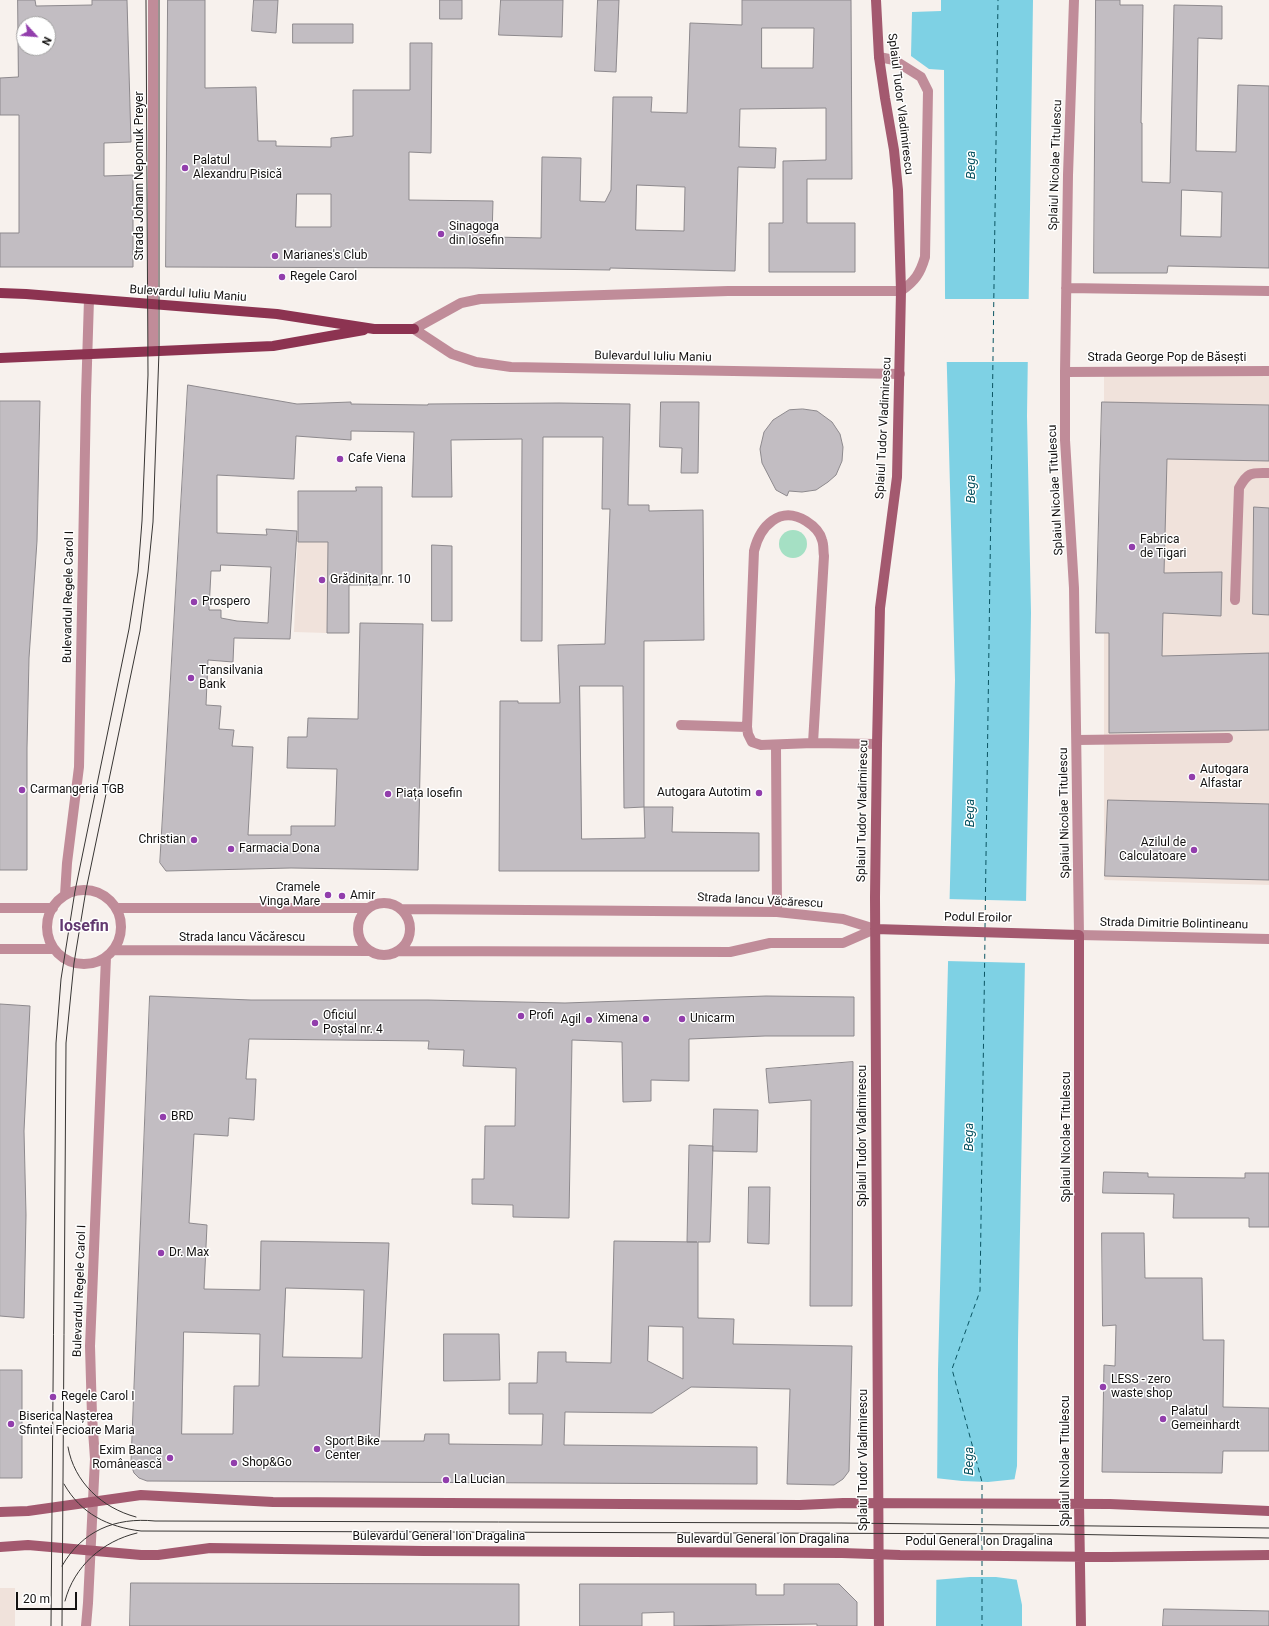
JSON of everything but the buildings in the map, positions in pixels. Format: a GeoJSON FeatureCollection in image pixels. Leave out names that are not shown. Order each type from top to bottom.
{"type":"FeatureCollection","features":[{"type":"Feature","properties":{"kind":"main road","name":"Splaiul Tudor Vladimirescu"},"geometry":{"type":"LineString","coordinates":[[876,0],[880,57],[894,150],[898,190],[901,292],[897,477],[880,608],[877,744],[875,929],[877,1503],[879,1626]]}},
{"type":"Feature","properties":{"kind":"main road","name":"Bulevardul Iuliu Maniu"},"geometry":{"type":"LineString","coordinates":[[0,293],[277,314],[374,329],[414,329]]}},
{"type":"Feature","properties":{"kind":"main road","name":"Bulevardul Iuliu Maniu"},"geometry":{"type":"LineString","coordinates":[[0,358],[273,346],[374,329]]}},
{"type":"Feature","properties":{"kind":"main road","name":"Podul Eroilor"},"geometry":{"type":"LineString","coordinates":[[875,929],[1054,933],[1079,935]]}},
{"type":"Feature","properties":{"kind":"main road","name":"Splaiul Nicolae Titulescu"},"geometry":{"type":"LineString","coordinates":[[1079,935],[1079,1504],[1081,1626]]}},
{"type":"Feature","properties":{"kind":"main road"},"geometry":{"type":"LineString","coordinates":[[0,1512],[28,1510],[141,1495],[281,1502],[800,1505],[843,1503],[1079,1504],[1269,1511]]}},
{"type":"Feature","properties":{"kind":"main road","name":"Bulevardul General Ion Dragalina"},"geometry":{"type":"LineString","coordinates":[[0,1547],[28,1545],[142,1556],[210,1548],[878,1554]]}},
{"type":"Feature","properties":{"kind":"main road","name":"Podul General Ion Dragalina"},"geometry":{"type":"LineString","coordinates":[[878,1554],[1080,1556]]}},
{"type":"Feature","properties":{"kind":"main road"},"geometry":{"type":"LineString","coordinates":[[1080,1556],[1269,1556]]}},
{"type":"Feature","properties":{"kind":"street","name":"Strada Johann Nepomuk Preyer"},"geometry":{"type":"LineString","coordinates":[[153,0],[153,351]]}},
{"type":"Feature","properties":{"kind":"street","name":"Splaiul Nicolae Titulescu"},"geometry":{"type":"LineString","coordinates":[[1074,0],[1068,175],[1065,440],[1074,588],[1079,935]]}},
{"type":"Feature","properties":{"kind":"street"},"geometry":{"type":"LineString","coordinates":[[880,57],[894,60],[921,77],[928,91],[925,256],[921,270],[913,283],[901,292]]}},
{"type":"Feature","properties":{"kind":"street"},"geometry":{"type":"LineString","coordinates":[[1066,288],[1269,291]]}},
{"type":"Feature","properties":{"kind":"street","name":"Bulevardul Iuliu Maniu"},"geometry":{"type":"LineString","coordinates":[[900,374],[511,367],[476,362],[452,354],[414,329],[461,303],[480,299],[728,291],[901,292]]}},
{"type":"Feature","properties":{"kind":"street","name":"Bulevardul Regele Carol I"},"geometry":{"type":"LineString","coordinates":[[65,896],[67,863],[79,768],[89,299]]}},
{"type":"Feature","properties":{"kind":"street","name":"Strada George Pop de Băsești"},"geometry":{"type":"LineString","coordinates":[[1065,372],[1269,371]]}},
{"type":"Feature","properties":{"kind":"street"},"geometry":{"type":"LineString","coordinates":[[1235,600],[1239,488],[1244,478],[1251,473],[1269,473]]}},
{"type":"Feature","properties":{"kind":"street"},"geometry":{"type":"LineString","coordinates":[[813,743],[824,556],[823,541],[814,527],[801,518],[795,516],[781,517],[768,524],[759,537],[754,551],[747,727],[748,734],[752,742],[761,745],[776,746],[813,743],[877,744]]}},
{"type":"Feature","properties":{"kind":"street"},"geometry":{"type":"LineString","coordinates":[[681,725],[747,727]]}},
{"type":"Feature","properties":{"kind":"street"},"geometry":{"type":"LineString","coordinates":[[1077,740],[1228,738]]}},
{"type":"Feature","properties":{"kind":"street"},"geometry":{"type":"LineString","coordinates":[[776,746],[777,912]]}},
{"type":"Feature","properties":{"kind":"street"},"geometry":{"type":"LineString","coordinates":[[86,890],[95,892],[104,895],[116,908],[120,918],[121,930],[119,941],[110,954],[96,962],[85,964],[74,963],[64,958],[54,949],[49,940],[47,929],[49,918],[53,908],[65,896],[75,891],[86,890]]}},
{"type":"Feature","properties":{"kind":"street"},"geometry":{"type":"LineString","coordinates":[[399,952],[406,945],[410,936],[411,926],[408,916],[402,909],[394,904],[386,902],[369,908],[362,915],[358,924],[358,935],[363,944],[370,951],[384,956],[399,952],[730,952],[770,943],[843,943],[875,929]]}},
{"type":"Feature","properties":{"kind":"street"},"geometry":{"type":"LineString","coordinates":[[0,908],[53,908]]}},
{"type":"Feature","properties":{"kind":"street"},"geometry":{"type":"LineString","coordinates":[[116,908],[369,908]]}},
{"type":"Feature","properties":{"kind":"street","name":"Strada Iancu Văcărescu"},"geometry":{"type":"LineString","coordinates":[[402,909],[777,912],[843,919],[875,929]]}},
{"type":"Feature","properties":{"kind":"street","name":"Strada Dimitrie Bolintineanu"},"geometry":{"type":"LineString","coordinates":[[1079,935],[1269,939]]}},
{"type":"Feature","properties":{"kind":"street"},"geometry":{"type":"LineString","coordinates":[[0,949],[54,949]]}},
{"type":"Feature","properties":{"kind":"street","name":"Strada Iancu Văcărescu"},"geometry":{"type":"LineString","coordinates":[[110,954],[370,951]]}},
{"type":"Feature","properties":{"kind":"street","name":"Bulevardul Regele Carol I"},"geometry":{"type":"LineString","coordinates":[[86,1626],[95,1458],[90,1346],[110,954]]}},
{"type":"Feature","properties":{"kind":"shaded area"},"geometry":{"type":"Polygon","coordinates":[[[1269,372],[1269,885],[1104,880],[1104,374],[1269,372]]]}},
{"type":"Feature","properties":{"kind":"shaded area"},"geometry":{"type":"Polygon","coordinates":[[[317,491],[331,491],[327,633],[294,632],[298,529],[316,503],[317,491]]]}},
{"type":"Feature","properties":{"kind":"shaded area"},"geometry":{"type":"Polygon","coordinates":[[[0,1588],[15,1588],[15,1626],[0,1626],[0,1588]]]}},
{"type":"Feature","properties":{"kind":"green space"},"geometry":{"type":"Polygon","coordinates":[[[793,530],[803,534],[807,544],[803,554],[793,558],[783,554],[779,544],[783,534],[793,530]]]}},
{"type":"Feature","properties":{"kind":"water","name":"Bega"},"geometry":{"type":"Polygon","coordinates":[[[941,0],[1033,0],[1027,416],[1031,613],[1017,1466],[1011,1498],[1013,1562],[1022,1605],[1022,1626],[936,1626],[938,1369],[955,680],[945,295],[944,70],[929,69],[911,56],[912,12],[941,11],[941,0]]]}},
{"type":"Feature","properties":{"kind":"pier"},"geometry":{"type":"Polygon","coordinates":[[[943,299],[1032,299],[1030,362],[945,362],[943,299]]]}},
{"type":"Feature","properties":{"kind":"pier"},"geometry":{"type":"Polygon","coordinates":[[[947,899],[1028,901],[1027,963],[946,961],[947,899]]]}},
{"type":"Feature","properties":{"kind":"pier"},"geometry":{"type":"Polygon","coordinates":[[[935,1478],[988,1482],[1017,1479],[1013,1498],[1015,1562],[1019,1580],[996,1577],[970,1577],[934,1580],[935,1478]]]}},
{"type":"Feature","properties":{"kind":"ferry route"},"geometry":{"type":"LineString","coordinates":[[985,928],[998,0]]}},
{"type":"Feature","properties":{"kind":"ferry route"},"geometry":{"type":"LineString","coordinates":[[982,1499],[982,1482],[952,1369],[980,1291],[985,937]]}},
{"type":"Feature","properties":{"kind":"ferry route"},"geometry":{"type":"LineString","coordinates":[[982,1509],[982,1551]]}},
{"type":"Feature","properties":{"kind":"ferry route"},"geometry":{"type":"LineString","coordinates":[[982,1561],[982,1626]]}},
{"type":"Feature","properties":{"kind":"tram line"},"geometry":{"type":"LineString","coordinates":[[51,1626],[56,1043],[61,979],[75,891],[129,629],[138,572],[142,521],[148,375],[146,0]]}},
{"type":"Feature","properties":{"kind":"tram line"},"geometry":{"type":"LineString","coordinates":[[62,1626],[66,1043],[74,963],[86,890],[140,631],[153,522],[159,351],[159,0]]}},
{"type":"Feature","properties":{"kind":"tram line"},"geometry":{"type":"LineString","coordinates":[[68,1447],[71,1460],[76,1471],[92,1492],[112,1507],[136,1517]]}},
{"type":"Feature","properties":{"kind":"tram line"},"geometry":{"type":"LineString","coordinates":[[64,1484],[79,1503],[96,1517],[117,1526],[141,1531],[1057,1534],[1269,1538]]}},
{"type":"Feature","properties":{"kind":"tram line"},"geometry":{"type":"LineString","coordinates":[[62,1566],[79,1544],[90,1535],[113,1524],[140,1520],[842,1523],[1269,1528]]}},
{"type":"Feature","properties":{"kind":"tram line"},"geometry":{"type":"LineString","coordinates":[[65,1601],[69,1588],[75,1577],[92,1557],[113,1542],[137,1533]]}},
{"type":"Feature","properties":{"kind":"place","name":"Palatul Alexandru Pisică"},"geometry":{"type":"Point","coordinates":[185,168]}},
{"type":"Feature","properties":{"kind":"place","name":"Sinagoga din Iosefin"},"geometry":{"type":"Point","coordinates":[441,234]}},
{"type":"Feature","properties":{"kind":"place","name":"Marianes's Club"},"geometry":{"type":"Point","coordinates":[275,256]}},
{"type":"Feature","properties":{"kind":"place","name":"Regele Carol"},"geometry":{"type":"Point","coordinates":[282,277]}},
{"type":"Feature","properties":{"kind":"place","name":"Cafe Viena"},"geometry":{"type":"Point","coordinates":[340,459]}},
{"type":"Feature","properties":{"kind":"place","name":"Fabrica de Tigari"},"geometry":{"type":"Point","coordinates":[1132,547]}},
{"type":"Feature","properties":{"kind":"place","name":"Grădinița nr. 10"},"geometry":{"type":"Point","coordinates":[322,580]}},
{"type":"Feature","properties":{"kind":"place","name":"Prospero"},"geometry":{"type":"Point","coordinates":[194,602]}},
{"type":"Feature","properties":{"kind":"place","name":"Transilvania Bank"},"geometry":{"type":"Point","coordinates":[191,678]}},
{"type":"Feature","properties":{"kind":"place","name":"Autogara Alfastar"},"geometry":{"type":"Point","coordinates":[1192,777]}},
{"type":"Feature","properties":{"kind":"place","name":"Carmangeria TGB"},"geometry":{"type":"Point","coordinates":[22,790]}},
{"type":"Feature","properties":{"kind":"place","name":"Autogara Autotim"},"geometry":{"type":"Point","coordinates":[759,793]}},
{"type":"Feature","properties":{"kind":"place","name":"Piața Iosefin"},"geometry":{"type":"Point","coordinates":[388,794]}},
{"type":"Feature","properties":{"kind":"place","name":"Christian"},"geometry":{"type":"Point","coordinates":[194,840]}},
{"type":"Feature","properties":{"kind":"place","name":"Farmacia Dona"},"geometry":{"type":"Point","coordinates":[231,849]}},
{"type":"Feature","properties":{"kind":"place","name":"Azilul de Calculatoare"},"geometry":{"type":"Point","coordinates":[1194,850]}},
{"type":"Feature","properties":{"kind":"place","name":"Cramele Vinga Mare"},"geometry":{"type":"Point","coordinates":[328,895]}},
{"type":"Feature","properties":{"kind":"place","name":"Amir"},"geometry":{"type":"Point","coordinates":[342,896]}},
{"type":"Feature","properties":{"kind":"place","name":"Profi"},"geometry":{"type":"Point","coordinates":[521,1016]}},
{"type":"Feature","properties":{"kind":"place","name":"Ximena"},"geometry":{"type":"Point","coordinates":[646,1019]}},
{"type":"Feature","properties":{"kind":"place","name":"Unicarm"},"geometry":{"type":"Point","coordinates":[682,1019]}},
{"type":"Feature","properties":{"kind":"place","name":"Agil"},"geometry":{"type":"Point","coordinates":[589,1020]}},
{"type":"Feature","properties":{"kind":"place","name":"Oficiul Poștal nr. 4"},"geometry":{"type":"Point","coordinates":[315,1023]}},
{"type":"Feature","properties":{"kind":"place","name":"BRD"},"geometry":{"type":"Point","coordinates":[163,1117]}},
{"type":"Feature","properties":{"kind":"place","name":"Dr. Max"},"geometry":{"type":"Point","coordinates":[161,1253]}},
{"type":"Feature","properties":{"kind":"place","name":"LESS - zero waste shop"},"geometry":{"type":"Point","coordinates":[1103,1387]}},
{"type":"Feature","properties":{"kind":"place","name":"Regele Carol I"},"geometry":{"type":"Point","coordinates":[53,1397]}},
{"type":"Feature","properties":{"kind":"place","name":"Palatul Gemeinhardt"},"geometry":{"type":"Point","coordinates":[1163,1419]}},
{"type":"Feature","properties":{"kind":"place","name":"Biserica Nașterea Sfintei Fecioare Maria"},"geometry":{"type":"Point","coordinates":[11,1424]}},
{"type":"Feature","properties":{"kind":"place","name":"Sport Bike Center"},"geometry":{"type":"Point","coordinates":[317,1449]}},
{"type":"Feature","properties":{"kind":"place","name":"Exim Banca Românească"},"geometry":{"type":"Point","coordinates":[170,1458]}},
{"type":"Feature","properties":{"kind":"place","name":"Shop&Go"},"geometry":{"type":"Point","coordinates":[234,1463]}},
{"type":"Feature","properties":{"kind":"place","name":"La Lucian"},"geometry":{"type":"Point","coordinates":[446,1480]}},
{"type":"Feature","properties":{"kind":"district","name":"Iosefin"},"geometry":{"type":"Point","coordinates":[84,927]}}]}
